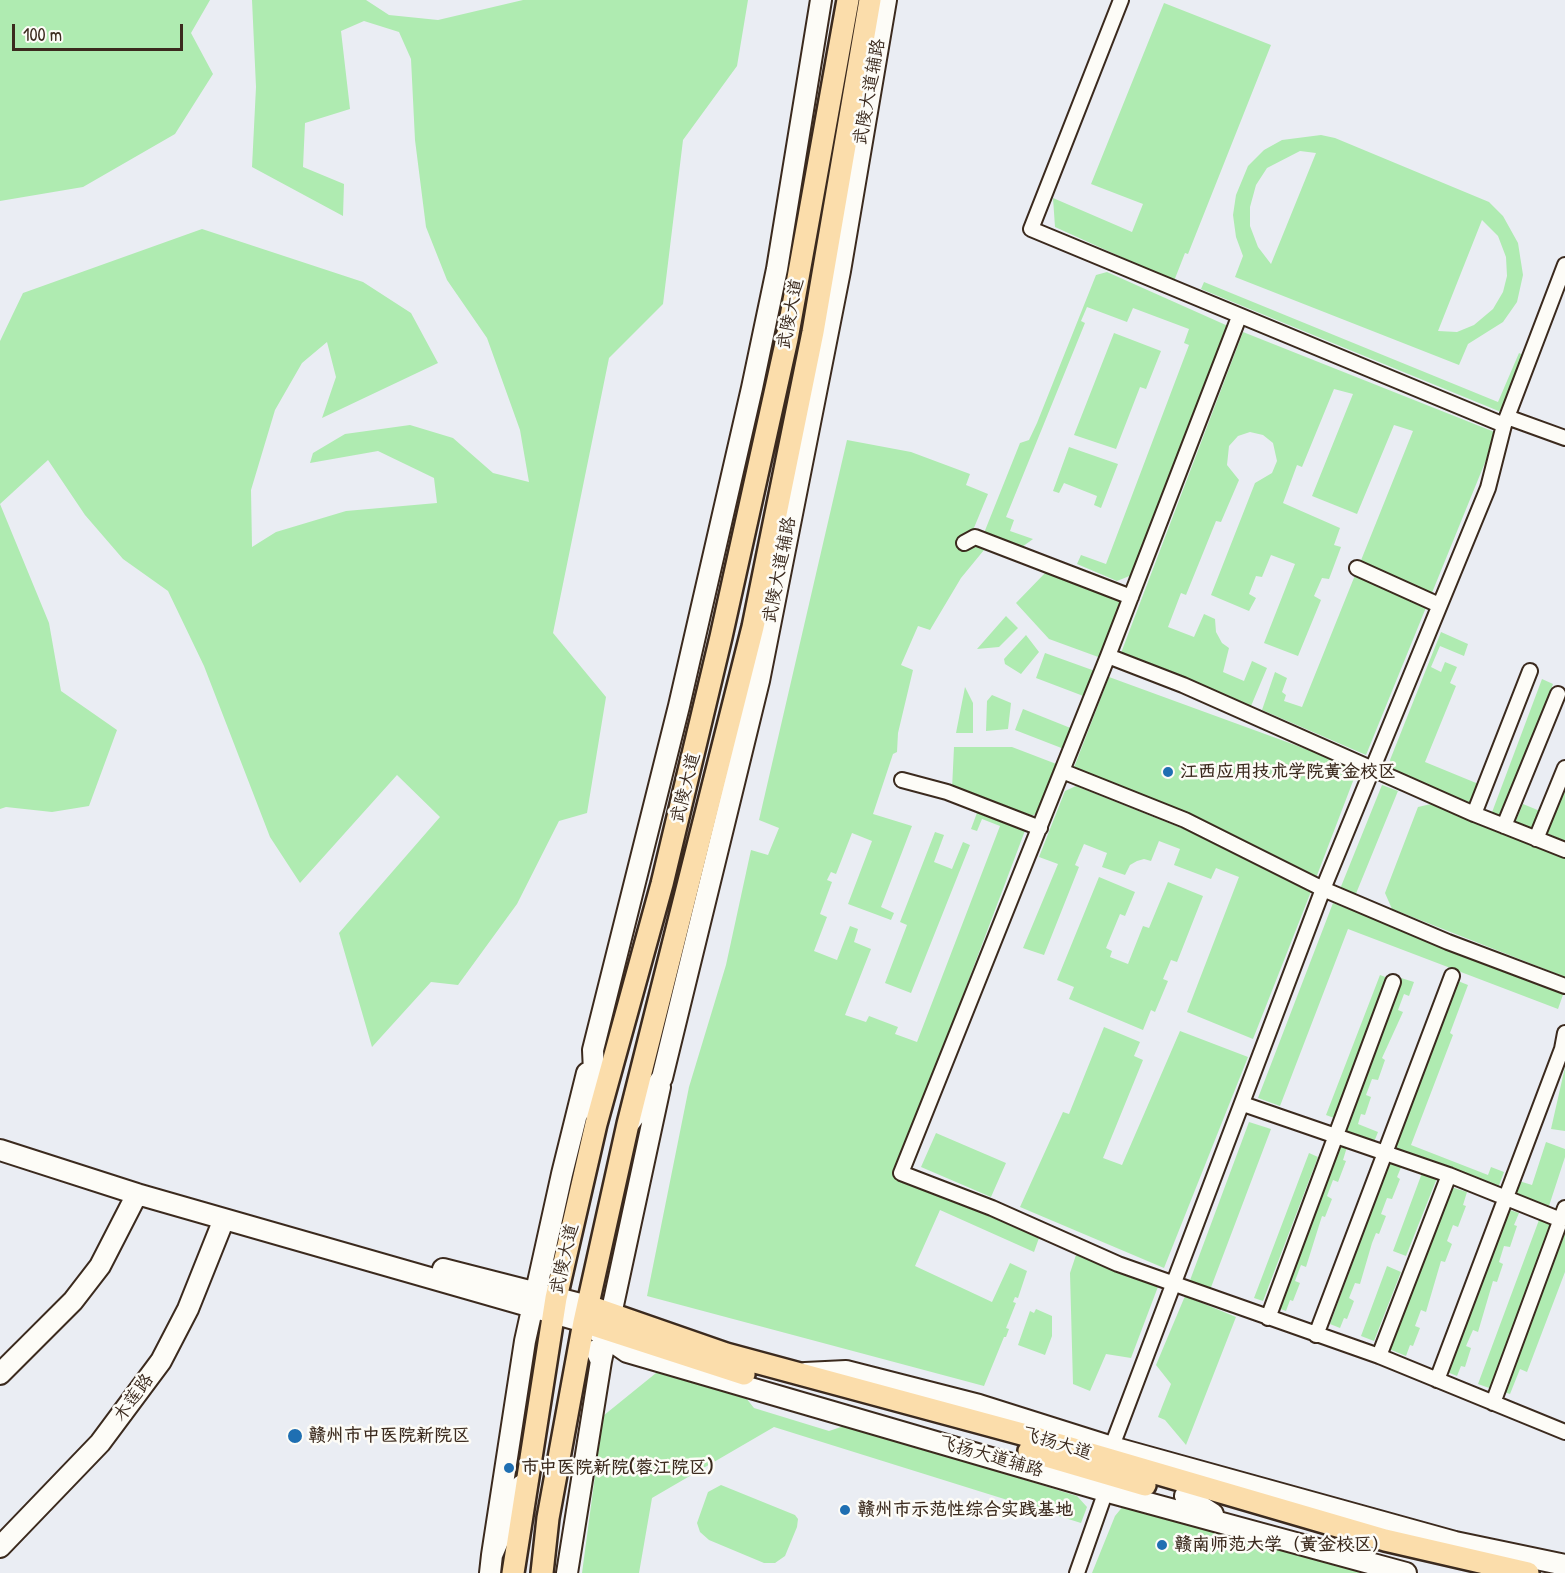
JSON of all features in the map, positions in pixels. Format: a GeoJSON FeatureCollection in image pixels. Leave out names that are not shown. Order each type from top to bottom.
{"type":"FeatureCollection","features":[{"type":"Feature","properties":{"kind":"main road","name":"武陵大道"},"geometry":{"type":"LineString","coordinates":[[513,1573],[526,1477],[544,1303],[662,884],[722,637],[787,339],[848,0]]}},
{"type":"Feature","properties":{"kind":"main road","name":"武陵大道"},"geometry":{"type":"LineString","coordinates":[[542,1573],[548,1518],[586,1314],[628,1124],[753,627],[813,332],[870,0]]}},
{"type":"Feature","properties":{"kind":"main road","name":"飞扬大道"},"geometry":{"type":"LineString","coordinates":[[586,1314],[608,1327],[713,1366],[985,1437],[1230,1496],[1449,1556],[1532,1566]]}},
{"type":"Feature","properties":{"kind":"main road","name":"飞扬大道"},"geometry":{"type":"LineString","coordinates":[[608,1327],[726,1354],[1022,1434],[1185,1496],[1380,1551],[1478,1573]]}},
{"type":"Feature","properties":{"kind":"street"},"geometry":{"type":"LineString","coordinates":[[491,1564],[495,1525],[544,1303],[562,1174],[680,706],[777,269],[821,0]]}},
{"type":"Feature","properties":{"kind":"street","name":"武陵大道辅路"},"geometry":{"type":"LineString","coordinates":[[628,1124],[662,1078],[759,681],[840,271],[886,0]]}},
{"type":"Feature","properties":{"kind":"street"},"geometry":{"type":"LineString","coordinates":[[1120,0],[1031,229],[1239,317],[1506,421],[1565,438]]}},
{"type":"Feature","properties":{"kind":"street"},"geometry":{"type":"LineString","coordinates":[[1077,1573],[1109,1468],[1173,1284],[1323,889],[1488,488],[1506,421],[1565,266]]}},
{"type":"Feature","properties":{"kind":"street"},"geometry":{"type":"LineString","coordinates":[[777,269],[787,339]]}},
{"type":"Feature","properties":{"kind":"street"},"geometry":{"type":"LineString","coordinates":[[813,332],[840,271]]}},
{"type":"Feature","properties":{"kind":"street"},"geometry":{"type":"LineString","coordinates":[[1239,317],[1108,656],[901,1173],[992,1208],[1119,1264],[1379,1356],[1565,1432]]}},
{"type":"Feature","properties":{"kind":"street"},"geometry":{"type":"LineString","coordinates":[[964,543],[975,537],[1131,597]]}},
{"type":"Feature","properties":{"kind":"street"},"geometry":{"type":"LineString","coordinates":[[1357,568],[1439,605]]}},
{"type":"Feature","properties":{"kind":"street"},"geometry":{"type":"LineString","coordinates":[[753,627],[759,681]]}},
{"type":"Feature","properties":{"kind":"street"},"geometry":{"type":"LineString","coordinates":[[680,706],[722,637]]}},
{"type":"Feature","properties":{"kind":"street"},"geometry":{"type":"LineString","coordinates":[[1108,656],[1184,685],[1474,814],[1565,850]]}},
{"type":"Feature","properties":{"kind":"street"},"geometry":{"type":"LineString","coordinates":[[1474,814],[1530,671]]}},
{"type":"Feature","properties":{"kind":"street"},"geometry":{"type":"LineString","coordinates":[[1504,826],[1558,694]]}},
{"type":"Feature","properties":{"kind":"street"},"geometry":{"type":"LineString","coordinates":[[1536,839],[1565,768]]}},
{"type":"Feature","properties":{"kind":"street"},"geometry":{"type":"LineString","coordinates":[[1062,771],[1185,820],[1323,889],[1449,942],[1565,986]]}},
{"type":"Feature","properties":{"kind":"street"},"geometry":{"type":"LineString","coordinates":[[902,780],[947,792],[1040,828]]}},
{"type":"Feature","properties":{"kind":"street"},"geometry":{"type":"LineString","coordinates":[[1316,1335],[1452,976]]}},
{"type":"Feature","properties":{"kind":"street"},"geometry":{"type":"LineString","coordinates":[[1268,1318],[1393,982]]}},
{"type":"Feature","properties":{"kind":"street"},"geometry":{"type":"LineString","coordinates":[[1437,1380],[1562,1049],[1565,1033]]}},
{"type":"Feature","properties":{"kind":"street"},"geometry":{"type":"LineString","coordinates":[[593,1050],[596,1124]]}},
{"type":"Feature","properties":{"kind":"street"},"geometry":{"type":"LineString","coordinates":[[567,1573],[601,1360],[662,1078]]}},
{"type":"Feature","properties":{"kind":"street"},"geometry":{"type":"LineString","coordinates":[[1243,1104],[1506,1197],[1563,1214],[1493,1403]]}},
{"type":"Feature","properties":{"kind":"street"},"geometry":{"type":"LineString","coordinates":[[0,1142],[544,1303]]}},
{"type":"Feature","properties":{"kind":"street"},"geometry":{"type":"LineString","coordinates":[[0,1150],[224,1219],[586,1314],[601,1360]]}},
{"type":"Feature","properties":{"kind":"street"},"geometry":{"type":"LineString","coordinates":[[1379,1356],[1449,1175]]}},
{"type":"Feature","properties":{"kind":"street"},"geometry":{"type":"LineString","coordinates":[[0,1374],[73,1301],[100,1266],[137,1194]]}},
{"type":"Feature","properties":{"kind":"street","name":"木莲路"},"geometry":{"type":"LineString","coordinates":[[0,1547],[100,1443],[161,1361],[188,1309],[224,1219]]}},
{"type":"Feature","properties":{"kind":"street"},"geometry":{"type":"LineString","coordinates":[[795,1374],[846,1371],[979,1405],[1233,1526],[1406,1573]]}},
{"type":"Feature","properties":{"kind":"street"},"geometry":{"type":"LineString","coordinates":[[979,1405],[1022,1434]]}},
{"type":"Feature","properties":{"kind":"street"},"geometry":{"type":"LineString","coordinates":[[1109,1468],[1278,1493],[1560,1573]]}},
{"type":"Feature","properties":{"kind":"street"},"geometry":{"type":"LineString","coordinates":[[491,1564],[526,1477]]}},
{"type":"Feature","properties":{"kind":"street"},"geometry":{"type":"LineString","coordinates":[[1230,1496],[1278,1493]]}},
{"type":"Feature","properties":{"kind":"street"},"geometry":{"type":"LineString","coordinates":[[1185,1496],[1233,1526]]}},
{"type":"Feature","properties":{"kind":"street"},"geometry":{"type":"LineString","coordinates":[[1532,1566],[1565,1565]]}},
{"type":"Feature","properties":{"kind":"green space"},"geometry":{"type":"Polygon","coordinates":[[[0,0],[210,0],[191,33],[213,74],[175,134],[83,187],[0,201],[0,0]]]}},
{"type":"Feature","properties":{"kind":"green space"},"geometry":{"type":"Polygon","coordinates":[[[252,0],[366,0],[389,15],[438,20],[523,0],[748,0],[737,66],[683,140],[663,304],[609,358],[553,633],[606,697],[587,813],[559,821],[517,904],[458,985],[431,982],[372,1047],[339,933],[440,817],[397,775],[300,883],[270,837],[204,666],[168,591],[123,559],[85,515],[48,460],[0,504],[0,341],[23,293],[202,229],[363,282],[411,313],[438,363],[322,418],[336,377],[327,342],[302,363],[275,410],[251,490],[252,547],[276,532],[346,511],[437,503],[434,478],[378,451],[310,463],[313,453],[345,434],[410,425],[453,438],[493,473],[529,482],[520,430],[487,338],[447,280],[426,227],[415,140],[411,59],[399,32],[364,21],[341,31],[350,109],[305,123],[303,167],[344,184],[343,216],[252,167],[256,87],[252,0]]]}},
{"type":"Feature","properties":{"kind":"green space"},"geometry":{"type":"Polygon","coordinates":[[[1164,3],[1271,45],[1188,254],[1185,253],[1174,281],[1055,227],[1053,198],[1132,232],[1143,204],[1091,184],[1164,3]]]}},
{"type":"Feature","properties":{"kind":"green space"},"geometry":{"type":"Polygon","coordinates":[[[1321,135],[1335,138],[1489,202],[1503,216],[1518,243],[1523,275],[1517,302],[1503,322],[1468,344],[1459,365],[1235,277],[1243,256],[1236,237],[1233,215],[1236,195],[1248,166],[1264,150],[1282,140],[1321,135]],[[1300,151],[1267,168],[1256,185],[1250,207],[1250,226],[1258,247],[1271,264],[1316,153],[1300,151]],[[1482,220],[1438,331],[1457,332],[1474,325],[1493,309],[1503,292],[1507,276],[1506,257],[1498,236],[1482,220]]]}},
{"type":"Feature","properties":{"kind":"green space"},"geometry":{"type":"Polygon","coordinates":[[[1107,272],[1228,326],[1132,575],[1117,581],[1077,564],[1081,555],[1106,564],[1189,345],[1184,343],[1189,329],[1133,308],[1127,322],[1087,307],[1081,321],[1085,323],[1006,517],[1014,520],[1010,531],[1033,539],[1022,547],[984,533],[1020,443],[1029,440],[1037,423],[1096,275],[1107,272]]]}},
{"type":"Feature","properties":{"kind":"green space"},"geometry":{"type":"Polygon","coordinates":[[[1204,282],[1498,402],[1519,353],[1525,356],[1501,412],[1201,289],[1204,282]]]}},
{"type":"Feature","properties":{"kind":"green space"},"geometry":{"type":"Polygon","coordinates":[[[1243,332],[1497,433],[1366,755],[1262,710],[1275,672],[1287,678],[1282,692],[1286,695],[1284,701],[1302,707],[1413,431],[1394,425],[1357,514],[1312,496],[1353,394],[1334,389],[1302,467],[1297,465],[1283,503],[1340,528],[1334,545],[1341,547],[1329,579],[1322,578],[1314,596],[1321,600],[1298,656],[1264,643],[1295,564],[1271,555],[1262,577],[1256,576],[1249,594],[1256,598],[1249,611],[1211,595],[1255,483],[1272,473],[1277,461],[1273,443],[1263,435],[1250,432],[1238,436],[1229,446],[1227,465],[1239,480],[1221,522],[1216,521],[1186,595],[1181,593],[1168,627],[1194,637],[1204,614],[1215,619],[1216,632],[1222,643],[1229,648],[1223,672],[1244,681],[1252,661],[1267,668],[1251,706],[1121,653],[1243,332]]]}},
{"type":"Feature","properties":{"kind":"green space"},"geometry":{"type":"Polygon","coordinates":[[[1114,333],[1161,351],[1146,389],[1140,387],[1116,449],[1074,435],[1114,333]]]}},
{"type":"Feature","properties":{"kind":"green space"},"geometry":{"type":"Polygon","coordinates":[[[847,440],[911,452],[970,474],[966,485],[988,494],[971,535],[971,543],[984,550],[961,578],[930,630],[918,626],[901,665],[913,670],[898,733],[897,752],[893,754],[873,814],[912,826],[881,907],[894,913],[891,920],[848,904],[872,841],[852,833],[836,874],[831,872],[827,880],[832,882],[820,914],[827,917],[814,951],[837,960],[850,926],[858,929],[854,942],[871,949],[845,1015],[866,1022],[869,1016],[898,1027],[895,1034],[917,1042],[1000,826],[982,819],[977,831],[971,829],[978,810],[1026,828],[895,1175],[1039,1238],[1034,1252],[940,1210],[915,1266],[992,1302],[1010,1263],[1027,1271],[1018,1298],[1015,1297],[1013,1302],[1016,1303],[1006,1328],[1009,1329],[984,1386],[647,1296],[689,1087],[726,965],[751,850],[768,855],[779,828],[759,820],[847,440]]]}},
{"type":"Feature","properties":{"kind":"green space"},"geometry":{"type":"Polygon","coordinates":[[[1069,447],[1118,464],[1101,508],[1094,505],[1097,496],[1064,483],[1059,493],[1053,491],[1069,447]]]}},
{"type":"Feature","properties":{"kind":"green space"},"geometry":{"type":"Polygon","coordinates":[[[0,504],[49,623],[61,691],[117,730],[89,806],[52,812],[6,807],[0,809],[0,504]]]}},
{"type":"Feature","properties":{"kind":"green space"},"geometry":{"type":"Polygon","coordinates":[[[1046,572],[1122,601],[1101,658],[1049,639],[1016,603],[1046,572]]]}},
{"type":"Feature","properties":{"kind":"green space"},"geometry":{"type":"Polygon","coordinates":[[[1006,616],[1018,628],[999,647],[977,649],[1006,616]]]}},
{"type":"Feature","properties":{"kind":"green space"},"geometry":{"type":"Polygon","coordinates":[[[1441,632],[1468,644],[1464,656],[1440,646],[1431,667],[1441,672],[1445,662],[1457,667],[1450,683],[1456,686],[1425,762],[1481,785],[1469,806],[1395,775],[1390,760],[1441,632]]]}},
{"type":"Feature","properties":{"kind":"green space"},"geometry":{"type":"Polygon","coordinates":[[[1026,635],[1039,652],[1021,674],[1005,664],[1004,659],[1026,635]]]}},
{"type":"Feature","properties":{"kind":"green space"},"geometry":{"type":"Polygon","coordinates":[[[1045,653],[1095,671],[1086,697],[1036,678],[1045,653]]]}},
{"type":"Feature","properties":{"kind":"green space"},"geometry":{"type":"Polygon","coordinates":[[[1109,677],[1358,768],[1316,878],[1073,770],[1109,677]]]}},
{"type":"Feature","properties":{"kind":"green space"},"geometry":{"type":"Polygon","coordinates":[[[1542,679],[1553,684],[1503,819],[1491,815],[1542,679]]]}},
{"type":"Feature","properties":{"kind":"green space"},"geometry":{"type":"Polygon","coordinates":[[[965,687],[973,703],[973,733],[956,733],[965,687]]]}},
{"type":"Feature","properties":{"kind":"green space"},"geometry":{"type":"Polygon","coordinates":[[[992,695],[1011,703],[1008,729],[986,731],[987,701],[992,695]]]}},
{"type":"Feature","properties":{"kind":"green space"},"geometry":{"type":"Polygon","coordinates":[[[1023,709],[1073,729],[1064,749],[1015,730],[1023,709]]]}},
{"type":"Feature","properties":{"kind":"green space"},"geometry":{"type":"Polygon","coordinates":[[[954,747],[1012,747],[1059,765],[1038,813],[1026,818],[952,789],[954,747]]]}},
{"type":"Feature","properties":{"kind":"green space"},"geometry":{"type":"Polygon","coordinates":[[[1565,779],[1565,841],[1544,832],[1565,779]]]}},
{"type":"Feature","properties":{"kind":"green space"},"geometry":{"type":"Polygon","coordinates":[[[1382,785],[1398,791],[1355,896],[1340,889],[1382,785]]]}},
{"type":"Feature","properties":{"kind":"green space"},"geometry":{"type":"Polygon","coordinates":[[[1076,786],[1239,851],[1312,889],[1253,1039],[1187,1012],[1239,877],[1216,868],[1211,879],[1174,865],[1180,849],[1159,841],[1151,861],[1144,859],[1137,861],[1130,865],[1125,875],[1102,867],[1107,853],[1084,844],[1075,865],[1079,867],[1044,955],[1023,948],[1058,864],[1039,857],[1065,791],[1076,786]]]}},
{"type":"Feature","properties":{"kind":"green space"},"geometry":{"type":"Polygon","coordinates":[[[1431,804],[1565,857],[1565,977],[1392,909],[1385,893],[1418,807],[1431,804]]]}},
{"type":"Feature","properties":{"kind":"green space"},"geometry":{"type":"Polygon","coordinates":[[[1523,804],[1540,811],[1531,832],[1514,825],[1523,804]]]}},
{"type":"Feature","properties":{"kind":"green space"},"geometry":{"type":"Polygon","coordinates":[[[935,832],[944,835],[934,862],[952,869],[963,842],[970,845],[911,993],[885,983],[907,925],[900,922],[935,832]]]}},
{"type":"Feature","properties":{"kind":"green space"},"geometry":{"type":"Polygon","coordinates":[[[1099,877],[1135,892],[1125,916],[1120,914],[1106,948],[1112,951],[1110,957],[1128,964],[1143,926],[1149,928],[1168,882],[1203,896],[1177,962],[1171,960],[1163,979],[1168,981],[1155,1012],[1151,1010],[1143,1030],[1069,999],[1074,987],[1057,980],[1099,877]]]}},
{"type":"Feature","properties":{"kind":"green space"},"geometry":{"type":"Polygon","coordinates":[[[1333,903],[1564,992],[1558,1009],[1348,929],[1280,1106],[1258,1098],[1333,903]]]}},
{"type":"Feature","properties":{"kind":"green space"},"geometry":{"type":"Polygon","coordinates":[[[1380,975],[1388,978],[1334,1118],[1326,1115],[1380,975]]]}},
{"type":"Feature","properties":{"kind":"green space"},"geometry":{"type":"Polygon","coordinates":[[[1401,978],[1414,982],[1409,996],[1404,994],[1398,1010],[1403,1012],[1382,1058],[1385,1060],[1378,1080],[1372,1079],[1366,1095],[1371,1097],[1365,1115],[1361,1114],[1358,1124],[1378,1132],[1374,1142],[1344,1130],[1401,978]]]}},
{"type":"Feature","properties":{"kind":"green space"},"geometry":{"type":"Polygon","coordinates":[[[1458,981],[1468,985],[1450,1033],[1453,1035],[1411,1145],[1488,1175],[1491,1167],[1504,1172],[1498,1188],[1394,1148],[1458,981]]]}},
{"type":"Feature","properties":{"kind":"green space"},"geometry":{"type":"Polygon","coordinates":[[[1104,1027],[1140,1042],[1134,1056],[1143,1060],[1103,1158],[1122,1165],[1180,1031],[1248,1057],[1164,1268],[1020,1207],[1063,1112],[1069,1114],[1104,1027]]]}},
{"type":"Feature","properties":{"kind":"green space"},"geometry":{"type":"Polygon","coordinates":[[[1565,1067],[1565,1131],[1551,1129],[1565,1067]]]}},
{"type":"Feature","properties":{"kind":"green space"},"geometry":{"type":"Polygon","coordinates":[[[1249,1122],[1271,1129],[1210,1290],[1189,1283],[1249,1122]]]}},
{"type":"Feature","properties":{"kind":"green space"},"geometry":{"type":"Polygon","coordinates":[[[936,1133],[1006,1163],[991,1197],[921,1167],[936,1133]]]}},
{"type":"Feature","properties":{"kind":"green space"},"geometry":{"type":"Polygon","coordinates":[[[1546,1142],[1565,1149],[1565,1157],[1549,1206],[1515,1195],[1519,1181],[1532,1185],[1546,1142]]]}},
{"type":"Feature","properties":{"kind":"green space"},"geometry":{"type":"Polygon","coordinates":[[[1336,1143],[1347,1147],[1343,1160],[1346,1161],[1338,1182],[1333,1180],[1327,1196],[1332,1199],[1325,1217],[1322,1216],[1306,1267],[1301,1265],[1295,1281],[1300,1283],[1286,1311],[1275,1307],[1336,1143]]]}},
{"type":"Feature","properties":{"kind":"green space"},"geometry":{"type":"Polygon","coordinates":[[[1309,1153],[1318,1157],[1263,1301],[1254,1298],[1309,1153]]]}},
{"type":"Feature","properties":{"kind":"green space"},"geometry":{"type":"Polygon","coordinates":[[[1390,1161],[1402,1165],[1397,1177],[1400,1179],[1392,1199],[1387,1198],[1381,1214],[1386,1216],[1379,1234],[1376,1233],[1372,1243],[1360,1284],[1355,1283],[1349,1298],[1354,1301],[1347,1319],[1344,1318],[1340,1328],[1330,1324],[1390,1161]]]}},
{"type":"Feature","properties":{"kind":"green space"},"geometry":{"type":"Polygon","coordinates":[[[1422,1173],[1437,1178],[1406,1256],[1393,1251],[1422,1173]]]}},
{"type":"Feature","properties":{"kind":"green space"},"geometry":{"type":"Polygon","coordinates":[[[1451,1187],[1467,1192],[1463,1205],[1466,1206],[1458,1227],[1453,1225],[1447,1241],[1452,1244],[1445,1262],[1441,1261],[1426,1312],[1421,1310],[1415,1326],[1420,1328],[1406,1356],[1389,1349],[1451,1187]]]}},
{"type":"Feature","properties":{"kind":"green space"},"geometry":{"type":"Polygon","coordinates":[[[1507,1209],[1519,1213],[1514,1225],[1517,1226],[1510,1247],[1504,1246],[1499,1262],[1503,1264],[1497,1282],[1493,1281],[1478,1332],[1473,1330],[1466,1346],[1471,1348],[1465,1367],[1461,1366],[1457,1376],[1447,1372],[1507,1209]]]}},
{"type":"Feature","properties":{"kind":"green space"},"geometry":{"type":"Polygon","coordinates":[[[1539,1220],[1553,1226],[1492,1389],[1478,1384],[1539,1220]]]}},
{"type":"Feature","properties":{"kind":"green space"},"geometry":{"type":"Polygon","coordinates":[[[1565,1233],[1565,1272],[1527,1372],[1520,1369],[1510,1394],[1504,1392],[1565,1233]]]}},
{"type":"Feature","properties":{"kind":"green space"},"geometry":{"type":"Polygon","coordinates":[[[1076,1255],[1159,1284],[1131,1358],[1106,1354],[1090,1391],[1073,1384],[1070,1273],[1076,1255]]]}},
{"type":"Feature","properties":{"kind":"green space"},"geometry":{"type":"Polygon","coordinates":[[[1387,1266],[1401,1272],[1374,1341],[1361,1336],[1387,1266]]]}},
{"type":"Feature","properties":{"kind":"green space"},"geometry":{"type":"Polygon","coordinates":[[[1185,1296],[1236,1317],[1186,1445],[1165,1420],[1158,1417],[1171,1384],[1156,1365],[1185,1296]]]}},
{"type":"Feature","properties":{"kind":"green space"},"geometry":{"type":"Polygon","coordinates":[[[1036,1309],[1052,1316],[1052,1336],[1045,1355],[1018,1345],[1030,1311],[1034,1313],[1036,1309]]]}},
{"type":"Feature","properties":{"kind":"green space"},"geometry":{"type":"Polygon","coordinates":[[[661,1369],[742,1393],[754,1408],[829,1431],[847,1425],[1077,1496],[1087,1507],[1081,1523],[774,1427],[652,1498],[639,1573],[582,1573],[603,1416],[661,1369]]]}},
{"type":"Feature","properties":{"kind":"green space"},"geometry":{"type":"Polygon","coordinates":[[[721,1485],[795,1515],[798,1519],[797,1527],[785,1556],[775,1563],[764,1563],[709,1540],[700,1532],[697,1523],[708,1492],[721,1485]]]}},
{"type":"Feature","properties":{"kind":"green space","name":"赣南师范大学（黄金校区）"},"geometry":{"type":"Polygon","coordinates":[[[1124,1505],[1382,1573],[1092,1573],[1115,1516],[1124,1505]]]}},
{"type":"Feature","properties":{"kind":"place","name":"江西应用技术学院黄金校区"},"geometry":{"type":"Point","coordinates":[1168,772]}},
{"type":"Feature","properties":{"kind":"place","name":"赣州市中医院新院区"},"geometry":{"type":"Point","coordinates":[295,1436]}},
{"type":"Feature","properties":{"kind":"place","name":"市中医院新院(蓉江院区)"},"geometry":{"type":"Point","coordinates":[509,1468]}},
{"type":"Feature","properties":{"kind":"place","name":"赣州市示范性综合实践基地"},"geometry":{"type":"Point","coordinates":[845,1510]}},
{"type":"Feature","properties":{"kind":"place","name":"赣南师范大学（黄金校区）"},"geometry":{"type":"Point","coordinates":[1162,1545]}}]}
